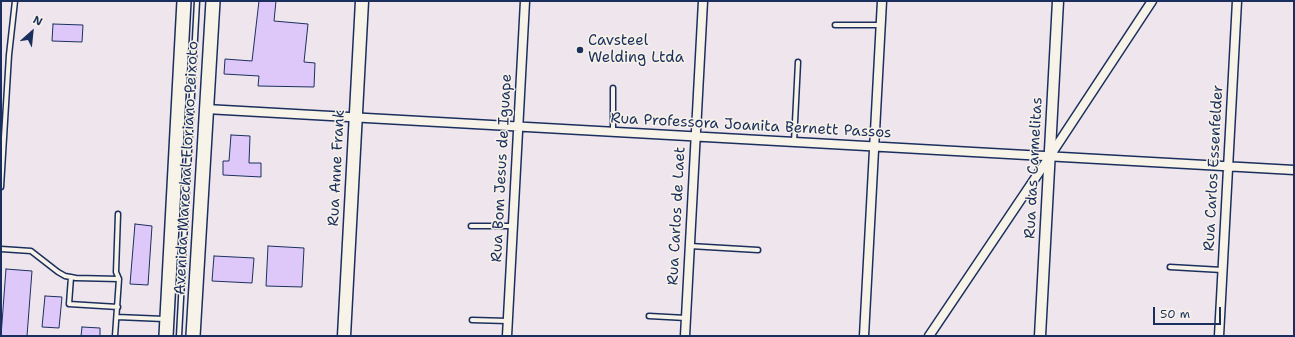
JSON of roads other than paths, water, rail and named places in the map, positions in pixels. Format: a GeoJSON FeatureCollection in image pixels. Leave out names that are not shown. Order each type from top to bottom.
{"type":"FeatureCollection","features":[{"type":"Feature","properties":{"kind":"main road","name":"Avenida Marechal Floriano Peixoto"},"geometry":{"type":"LineString","coordinates":[[166,336],[184,1]]}},
{"type":"Feature","properties":{"kind":"main road","name":"Avenida Marechal Floriano Peixoto"},"geometry":{"type":"LineString","coordinates":[[193,336],[213,1]]}},
{"type":"Feature","properties":{"kind":"main road","name":"Rua Anne Frank"},"geometry":{"type":"LineString","coordinates":[[344,336],[362,1]]}},
{"type":"Feature","properties":{"kind":"street","name":"Rua Bom Jesus de Iguape"},"geometry":{"type":"LineString","coordinates":[[507,336],[525,1]]}},
{"type":"Feature","properties":{"kind":"street","name":"Rua Carlos de Laet"},"geometry":{"type":"LineString","coordinates":[[685,336],[703,1]]}},
{"type":"Feature","properties":{"kind":"street"},"geometry":{"type":"LineString","coordinates":[[864,336],[882,1]]}},
{"type":"Feature","properties":{"kind":"street","name":"Rua das Carmelitas"},"geometry":{"type":"LineString","coordinates":[[1040,336],[1058,1]]}},
{"type":"Feature","properties":{"kind":"street"},"geometry":{"type":"LineString","coordinates":[[929,336],[1152,1]]}},
{"type":"Feature","properties":{"kind":"street","name":"Rua Carlos Essenfelder"},"geometry":{"type":"LineString","coordinates":[[1219,336],[1237,1]]}},
{"type":"Feature","properties":{"kind":"street","name":"Rua Professora Joanita Bernett Passos"},"geometry":{"type":"LineString","coordinates":[[206,109],[1294,170]]}},
{"type":"Feature","properties":{"kind":"lane"},"geometry":{"type":"LineString","coordinates":[[1,188],[9,55],[15,1]]}},
{"type":"Feature","properties":{"kind":"lane"},"geometry":{"type":"LineString","coordinates":[[180,336],[198,1]]}},
{"type":"Feature","properties":{"kind":"lane"},"geometry":{"type":"LineString","coordinates":[[835,25],[881,25]]}},
{"type":"Feature","properties":{"kind":"lane"},"geometry":{"type":"LineString","coordinates":[[794,142],[798,62]]}},
{"type":"Feature","properties":{"kind":"lane"},"geometry":{"type":"LineString","coordinates":[[612,88],[613,132]]}},
{"type":"Feature","properties":{"kind":"lane"},"geometry":{"type":"LineString","coordinates":[[115,336],[119,279],[116,272],[118,214]]}},
{"type":"Feature","properties":{"kind":"lane"},"geometry":{"type":"LineString","coordinates":[[471,226],[513,226]]}},
{"type":"Feature","properties":{"kind":"lane"},"geometry":{"type":"LineString","coordinates":[[690,246],[758,250]]}},
{"type":"Feature","properties":{"kind":"lane"},"geometry":{"type":"LineString","coordinates":[[1,249],[31,251],[58,272],[71,277],[119,279]]}},
{"type":"Feature","properties":{"kind":"lane"},"geometry":{"type":"LineString","coordinates":[[1170,267],[1222,270]]}},
{"type":"Feature","properties":{"kind":"lane"},"geometry":{"type":"LineString","coordinates":[[71,277],[69,304],[118,307]]}},
{"type":"Feature","properties":{"kind":"lane"},"geometry":{"type":"LineString","coordinates":[[649,316],[686,318]]}},
{"type":"Feature","properties":{"kind":"lane"},"geometry":{"type":"LineString","coordinates":[[117,317],[167,319]]}},
{"type":"Feature","properties":{"kind":"lane"},"geometry":{"type":"LineString","coordinates":[[472,320],[508,321]]}},
{"type":"Feature","properties":{"kind":"place","name":"Cavsteel Welding Ltda"},"geometry":{"type":"Point","coordinates":[580,50]}}]}
